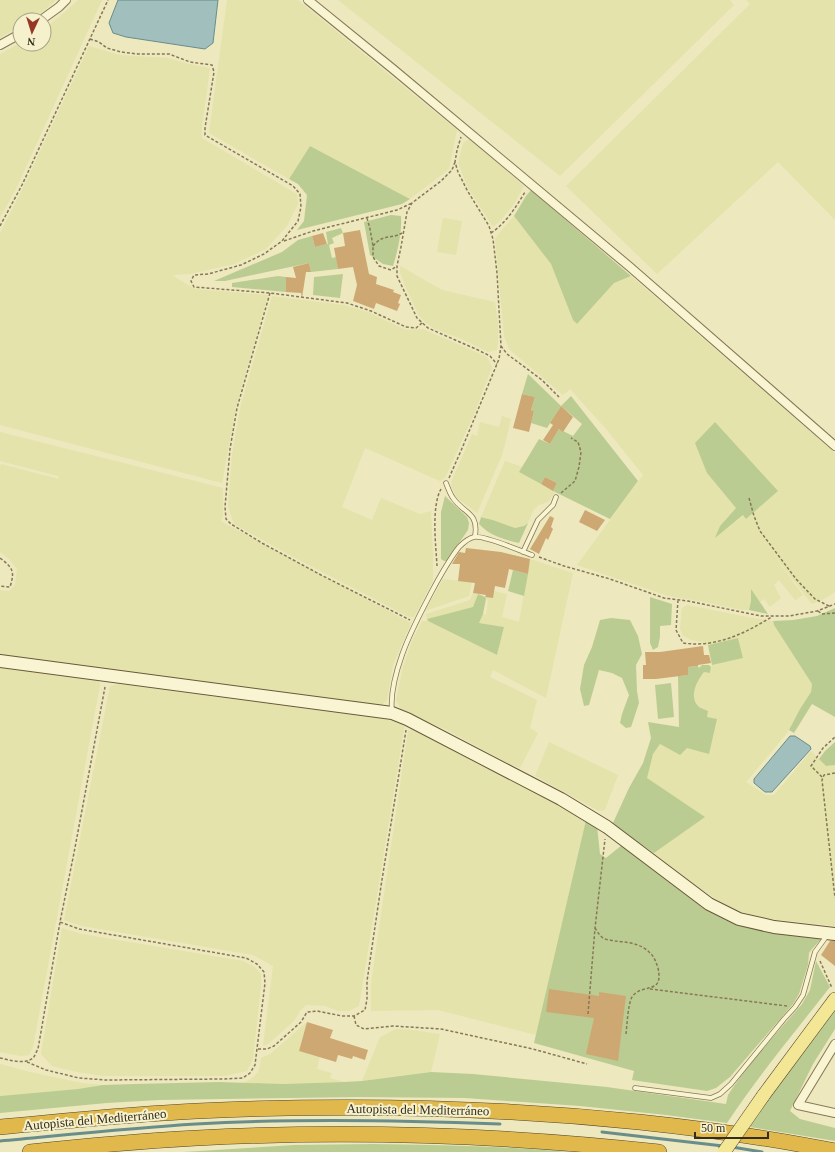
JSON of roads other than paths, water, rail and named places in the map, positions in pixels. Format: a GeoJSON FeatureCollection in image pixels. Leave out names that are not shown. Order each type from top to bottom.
{"type":"FeatureCollection","features":[{"type":"Feature","properties":{"kind":"highway","name":"Autopista del Mediterráneo"},"geometry":{"type":"LineString","coordinates":[[0,1127],[195,1111],[351,1106],[449,1108],[539,1113],[711,1130],[835,1150]]}},
{"type":"Feature","properties":{"kind":"highway"},"geometry":{"type":"LineString","coordinates":[[0,1122],[195,1111]]}},
{"type":"Feature","properties":{"kind":"highway"},"geometry":{"type":"LineString","coordinates":[[110,1152],[306,1135]]}},
{"type":"Feature","properties":{"kind":"highway","name":"Autopista del Mediterráneo"},"geometry":{"type":"LineString","coordinates":[[30,1152],[197,1138],[306,1135],[401,1135],[500,1138],[659,1152]]}},
{"type":"Feature","properties":{"kind":"main road"},"geometry":{"type":"LineString","coordinates":[[0,660],[392,714],[407,718],[554,795],[607,827],[709,904],[739,919],[774,927],[832,934]]}},
{"type":"Feature","properties":{"kind":"main road"},"geometry":{"type":"LineString","coordinates":[[724,1152],[834,994]]}},
{"type":"Feature","properties":{"kind":"street"},"geometry":{"type":"LineString","coordinates":[[52,12],[66,0]]}},
{"type":"Feature","properties":{"kind":"street"},"geometry":{"type":"LineString","coordinates":[[308,0],[394,68],[630,267],[835,446]]}},
{"type":"Feature","properties":{"kind":"street"},"geometry":{"type":"LineString","coordinates":[[0,44],[12,38]]}},
{"type":"Feature","properties":{"kind":"street"},"geometry":{"type":"LineString","coordinates":[[835,1044],[798,1105],[835,1113]]}},
{"type":"Feature","properties":{"kind":"lane"},"geometry":{"type":"LineString","coordinates":[[446,484],[452,497],[470,514],[475,521],[475,536]]}},
{"type":"Feature","properties":{"kind":"lane"},"geometry":{"type":"LineString","coordinates":[[523,552],[538,520],[553,505],[556,497]]}},
{"type":"Feature","properties":{"kind":"lane"},"geometry":{"type":"LineString","coordinates":[[392,714],[391,702],[394,684],[402,656],[415,622],[460,546],[466,540],[475,536],[485,538],[532,555]]}},
{"type":"Feature","properties":{"kind":"lane"},"geometry":{"type":"LineString","coordinates":[[636,1088],[711,1098],[720,1094],[731,1084],[795,1007],[803,995],[815,952],[832,934]]}},
{"type":"Feature","properties":{"kind":"water"},"geometry":{"type":"Polygon","coordinates":[[[118,0],[218,0],[213,43],[205,49],[126,37],[113,33],[109,23],[118,0]]]}},
{"type":"Feature","properties":{"kind":"water"},"geometry":{"type":"Polygon","coordinates":[[[790,736],[795,736],[810,746],[811,749],[772,792],[765,792],[754,783],[754,779],[790,736]]]}},
{"type":"Feature","properties":{"kind":"waterway"},"geometry":{"type":"LineString","coordinates":[[0,1141],[234,1122],[348,1120],[500,1124]]}},
{"type":"Feature","properties":{"kind":"waterway"},"geometry":{"type":"LineString","coordinates":[[602,1132],[723,1146]]}},
{"type":"Feature","properties":{"kind":"waterway"},"geometry":{"type":"LineString","coordinates":[[732,1147],[762,1152]]}}]}
